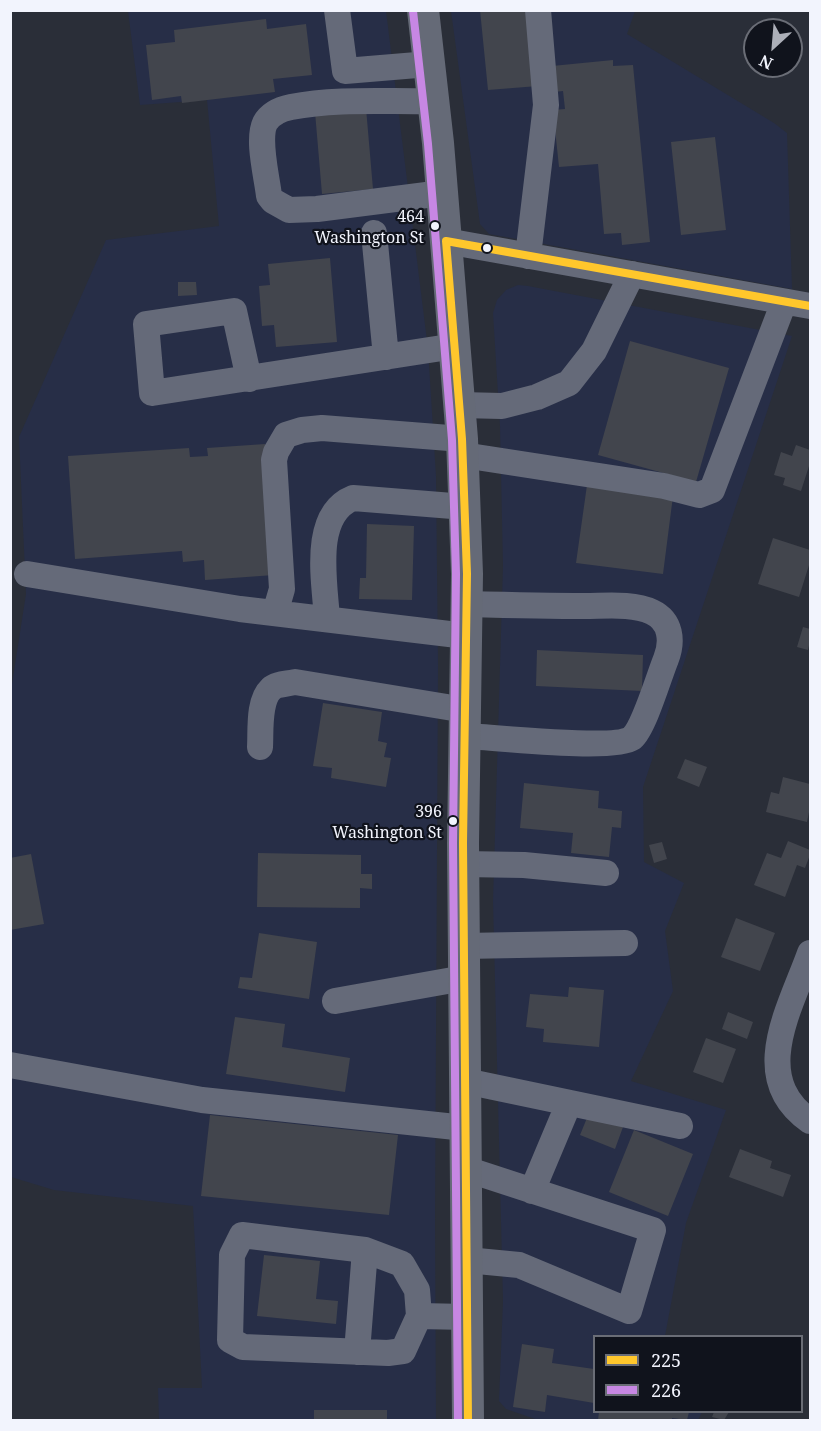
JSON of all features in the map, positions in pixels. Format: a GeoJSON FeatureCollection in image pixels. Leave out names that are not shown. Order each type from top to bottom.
{"type":"FeatureCollection","features":[{"type":"Feature","properties":{"kind":"main road"},"geometry":{"type":"LineString","coordinates":[[423,10],[460,405],[465,507],[463,864],[469,1420]]}},
{"type":"Feature","properties":{"kind":"street"},"geometry":{"type":"LineString","coordinates":[[337,10],[345,71],[429,64]]}},
{"type":"Feature","properties":{"kind":"street"},"geometry":{"type":"LineString","coordinates":[[528,256],[546,105],[538,10]]}},
{"type":"Feature","properties":{"kind":"street"},"geometry":{"type":"LineString","coordinates":[[433,101],[330,103],[289,107],[271,115],[264,125],[262,136],[269,196],[273,201],[290,210],[317,209],[442,194]]}},
{"type":"Feature","properties":{"kind":"street"},"geometry":{"type":"LineString","coordinates":[[374,233],[386,357]]}},
{"type":"Feature","properties":{"kind":"street"},"geometry":{"type":"LineString","coordinates":[[446,242],[810,306]]}},
{"type":"Feature","properties":{"kind":"street"},"geometry":{"type":"LineString","coordinates":[[460,405],[502,406],[537,397],[569,383],[594,351],[632,274]]}},
{"type":"Feature","properties":{"kind":"street"},"geometry":{"type":"LineString","coordinates":[[275,613],[282,589],[274,460],[285,435],[322,428],[463,447],[664,486],[699,495],[712,490],[784,302]]}},
{"type":"Feature","properties":{"kind":"street"},"geometry":{"type":"LineString","coordinates":[[249,379],[234,311],[146,324],[152,393],[249,379],[455,346]]}},
{"type":"Feature","properties":{"kind":"street"},"geometry":{"type":"LineString","coordinates":[[327,619],[324,540],[334,511],[345,501],[352,498],[465,507]]}},
{"type":"Feature","properties":{"kind":"street"},"geometry":{"type":"LineString","coordinates":[[27,574],[275,613],[466,636]]}},
{"type":"Feature","properties":{"kind":"street"},"geometry":{"type":"LineString","coordinates":[[260,747],[266,696],[272,688],[295,682],[465,723],[591,744],[617,743],[628,740],[639,729],[669,651],[670,633],[667,625],[655,613],[629,607],[466,604]]}},
{"type":"Feature","properties":{"kind":"street"},"geometry":{"type":"LineString","coordinates":[[463,864],[524,865],[606,873]]}},
{"type":"Feature","properties":{"kind":"street"},"geometry":{"type":"LineString","coordinates":[[464,946],[625,943]]}},
{"type":"Feature","properties":{"kind":"street"},"geometry":{"type":"LineString","coordinates":[[810,953],[781,1035],[777,1060],[778,1080],[788,1101],[810,1121]]}},
{"type":"Feature","properties":{"kind":"street"},"geometry":{"type":"LineString","coordinates":[[335,1001],[464,978]]}},
{"type":"Feature","properties":{"kind":"street"},"geometry":{"type":"LineString","coordinates":[[10,1065],[202,1100],[465,1128]]}},
{"type":"Feature","properties":{"kind":"street"},"geometry":{"type":"LineString","coordinates":[[465,1081],[680,1126]]}},
{"type":"Feature","properties":{"kind":"street"},"geometry":{"type":"LineString","coordinates":[[532,1191],[569,1103]]}},
{"type":"Feature","properties":{"kind":"street"},"geometry":{"type":"LineString","coordinates":[[466,1169],[653,1230],[629,1311],[519,1265],[466,1260]]}},
{"type":"Feature","properties":{"kind":"street"},"geometry":{"type":"LineString","coordinates":[[242,1235],[365,1250],[402,1264],[417,1290],[419,1316],[403,1351],[388,1353],[243,1347],[230,1340],[232,1255],[242,1235]]}},
{"type":"Feature","properties":{"kind":"street"},"geometry":{"type":"LineString","coordinates":[[357,1352],[365,1250]]}},
{"type":"Feature","properties":{"kind":"street"},"geometry":{"type":"LineString","coordinates":[[419,1316],[467,1317]]}},
{"type":"Feature","properties":{"kind":"shaded area"},"geometry":{"type":"Polygon","coordinates":[[[128,11],[386,11],[428,349],[436,476],[438,665],[436,1420],[159,1420],[158,1388],[202,1388],[193,1206],[54,1190],[11,1177],[10,697],[26,594],[19,437],[106,240],[219,226],[207,100],[140,105],[128,11]]]}},
{"type":"Feature","properties":{"kind":"shaded area"},"geometry":{"type":"Polygon","coordinates":[[[451,11],[635,11],[627,34],[787,133],[792,289],[489,234],[480,224],[451,11]]]}},
{"type":"Feature","properties":{"kind":"shaded area"},"geometry":{"type":"Polygon","coordinates":[[[518,285],[528,286],[792,336],[643,787],[644,862],[684,883],[665,931],[673,991],[631,1081],[726,1110],[686,1223],[665,1335],[593,1335],[593,1413],[702,1413],[698,1420],[538,1420],[506,1409],[499,1401],[503,1301],[493,901],[503,566],[500,426],[493,313],[497,300],[506,290],[518,285]]]}},
{"type":"Feature","properties":{"kind":"building"},"geometry":{"type":"Polygon","coordinates":[[[480,10],[531,10],[538,86],[488,90],[480,10]]]}},
{"type":"Feature","properties":{"kind":"building"},"geometry":{"type":"Polygon","coordinates":[[[266,19],[267,29],[306,24],[312,75],[273,79],[275,92],[182,103],[181,96],[152,100],[146,45],[175,42],[174,30],[266,19]]]}},
{"type":"Feature","properties":{"kind":"building"},"geometry":{"type":"Polygon","coordinates":[[[613,60],[613,66],[633,65],[650,242],[622,245],[621,233],[604,234],[598,164],[559,167],[553,110],[565,109],[563,91],[554,92],[552,66],[613,60]]]}},
{"type":"Feature","properties":{"kind":"building"},"geometry":{"type":"Polygon","coordinates":[[[366,108],[373,189],[322,194],[315,112],[366,108]]]}},
{"type":"Feature","properties":{"kind":"building"},"geometry":{"type":"Polygon","coordinates":[[[715,137],[726,230],[681,235],[671,142],[715,137]]]}},
{"type":"Feature","properties":{"kind":"building"},"geometry":{"type":"Polygon","coordinates":[[[330,258],[337,342],[276,347],[274,325],[262,326],[259,286],[270,285],[268,264],[330,258]]]}},
{"type":"Feature","properties":{"kind":"building"},"geometry":{"type":"Polygon","coordinates":[[[178,282],[196,282],[197,295],[178,296],[178,282]]]}},
{"type":"Feature","properties":{"kind":"building"},"geometry":{"type":"Polygon","coordinates":[[[630,341],[729,368],[696,482],[598,455],[630,341]]]}},
{"type":"Feature","properties":{"kind":"building"},"geometry":{"type":"Polygon","coordinates":[[[265,444],[274,575],[205,580],[204,560],[183,562],[182,551],[75,559],[68,456],[189,448],[190,457],[208,456],[207,448],[265,444]]]}},
{"type":"Feature","properties":{"kind":"building"},"geometry":{"type":"Polygon","coordinates":[[[796,445],[810,450],[810,463],[801,491],[783,485],[785,478],[774,475],[781,452],[792,456],[796,445]]]}},
{"type":"Feature","properties":{"kind":"building"},"geometry":{"type":"Polygon","coordinates":[[[587,485],[673,496],[663,574],[576,563],[587,485]]]}},
{"type":"Feature","properties":{"kind":"building"},"geometry":{"type":"Polygon","coordinates":[[[367,524],[414,526],[412,600],[359,599],[360,578],[366,578],[367,524]]]}},
{"type":"Feature","properties":{"kind":"building"},"geometry":{"type":"Polygon","coordinates":[[[773,538],[810,550],[810,562],[799,597],[758,584],[773,538]]]}},
{"type":"Feature","properties":{"kind":"building"},"geometry":{"type":"Polygon","coordinates":[[[803,627],[810,629],[808,650],[797,647],[803,627]]]}},
{"type":"Feature","properties":{"kind":"building"},"geometry":{"type":"Polygon","coordinates":[[[537,650],[643,655],[642,691],[536,686],[537,650]]]}},
{"type":"Feature","properties":{"kind":"building"},"geometry":{"type":"Polygon","coordinates":[[[323,703],[382,712],[378,741],[387,743],[384,757],[391,758],[386,787],[331,778],[332,768],[313,766],[323,703]]]}},
{"type":"Feature","properties":{"kind":"building"},"geometry":{"type":"Polygon","coordinates":[[[685,759],[707,767],[699,787],[677,778],[685,759]]]}},
{"type":"Feature","properties":{"kind":"building"},"geometry":{"type":"Polygon","coordinates":[[[783,777],[810,784],[810,807],[807,822],[766,812],[771,792],[779,794],[783,777]]]}},
{"type":"Feature","properties":{"kind":"building"},"geometry":{"type":"Polygon","coordinates":[[[524,783],[599,791],[598,808],[622,811],[621,828],[612,827],[609,857],[571,853],[573,833],[520,828],[524,783]]]}},
{"type":"Feature","properties":{"kind":"building"},"geometry":{"type":"Polygon","coordinates":[[[788,841],[810,850],[810,855],[805,868],[797,865],[785,897],[754,885],[767,853],[781,858],[788,841]]]}},
{"type":"Feature","properties":{"kind":"building"},"geometry":{"type":"Polygon","coordinates":[[[662,842],[667,859],[654,863],[649,845],[662,842]]]}},
{"type":"Feature","properties":{"kind":"building"},"geometry":{"type":"Polygon","coordinates":[[[258,853],[361,855],[361,874],[372,874],[372,889],[360,888],[360,908],[257,907],[258,853]]]}},
{"type":"Feature","properties":{"kind":"building"},"geometry":{"type":"Polygon","coordinates":[[[31,854],[44,924],[10,930],[10,858],[31,854]]]}},
{"type":"Feature","properties":{"kind":"building"},"geometry":{"type":"Polygon","coordinates":[[[736,918],[775,933],[760,971],[721,957],[736,918]]]}},
{"type":"Feature","properties":{"kind":"building"},"geometry":{"type":"Polygon","coordinates":[[[259,933],[317,942],[309,999],[238,988],[240,977],[252,978],[259,933]]]}},
{"type":"Feature","properties":{"kind":"building"},"geometry":{"type":"Polygon","coordinates":[[[569,987],[604,990],[599,1047],[543,1042],[544,1029],[526,1027],[530,994],[568,997],[569,987]]]}},
{"type":"Feature","properties":{"kind":"building"},"geometry":{"type":"Polygon","coordinates":[[[728,1012],[753,1022],[747,1039],[722,1029],[728,1012]]]}},
{"type":"Feature","properties":{"kind":"building"},"geometry":{"type":"Polygon","coordinates":[[[235,1017],[285,1024],[282,1047],[350,1058],[345,1092],[226,1074],[235,1017]]]}},
{"type":"Feature","properties":{"kind":"building"},"geometry":{"type":"Polygon","coordinates":[[[706,1038],[736,1049],[723,1083],[693,1072],[706,1038]]]}},
{"type":"Feature","properties":{"kind":"building"},"geometry":{"type":"Polygon","coordinates":[[[589,1113],[623,1127],[615,1149],[580,1135],[589,1113]]]}},
{"type":"Feature","properties":{"kind":"building"},"geometry":{"type":"Polygon","coordinates":[[[210,1115],[398,1135],[389,1215],[201,1196],[210,1115]]]}},
{"type":"Feature","properties":{"kind":"building"},"geometry":{"type":"Polygon","coordinates":[[[634,1130],[693,1154],[668,1216],[609,1192],[634,1130]]]}},
{"type":"Feature","properties":{"kind":"building"},"geometry":{"type":"Polygon","coordinates":[[[740,1149],[772,1161],[770,1168],[791,1175],[783,1197],[729,1177],[740,1149]]]}},
{"type":"Feature","properties":{"kind":"building"},"geometry":{"type":"Polygon","coordinates":[[[264,1255],[320,1261],[316,1299],[338,1301],[336,1324],[257,1316],[264,1255]]]}},
{"type":"Feature","properties":{"kind":"building"},"geometry":{"type":"Polygon","coordinates":[[[522,1344],[554,1349],[552,1363],[593,1369],[593,1403],[547,1395],[545,1412],[513,1407],[522,1344]]]}},
{"type":"Feature","properties":{"kind":"building"},"geometry":{"type":"Polygon","coordinates":[[[314,1410],[387,1410],[387,1420],[314,1420],[314,1410]]]}},
{"type":"Feature","properties":{"kind":"building"},"geometry":{"type":"Polygon","coordinates":[[[599,1413],[689,1413],[687,1420],[672,1418],[672,1420],[598,1420],[599,1413]]]}},
{"type":"Feature","properties":{"kind":"building"},"geometry":{"type":"Polygon","coordinates":[[[714,1413],[728,1413],[724,1420],[712,1417],[714,1413]]]}},
{"type":"Feature","properties":{"kind":"transit line","name":"226"},"geometry":{"type":"LineString","coordinates":[[413,11],[428,144],[452,440],[456,574],[453,843],[458,1420]]}},
{"type":"Feature","properties":{"kind":"transit line","name":"225"},"geometry":{"type":"LineString","coordinates":[[446,241],[462,439],[467,574],[463,843],[468,1420]]}},
{"type":"Feature","properties":{"kind":"transit line","name":"225"},"geometry":{"type":"LineString","coordinates":[[446,241],[810,306]]}},
{"type":"Feature","properties":{"kind":"place","name":"464 Washington St"},"geometry":{"type":"Point","coordinates":[435,226]}},
{"type":"Feature","properties":{"kind":"place","name":"396 Washington St"},"geometry":{"type":"Point","coordinates":[453,821]}}]}
